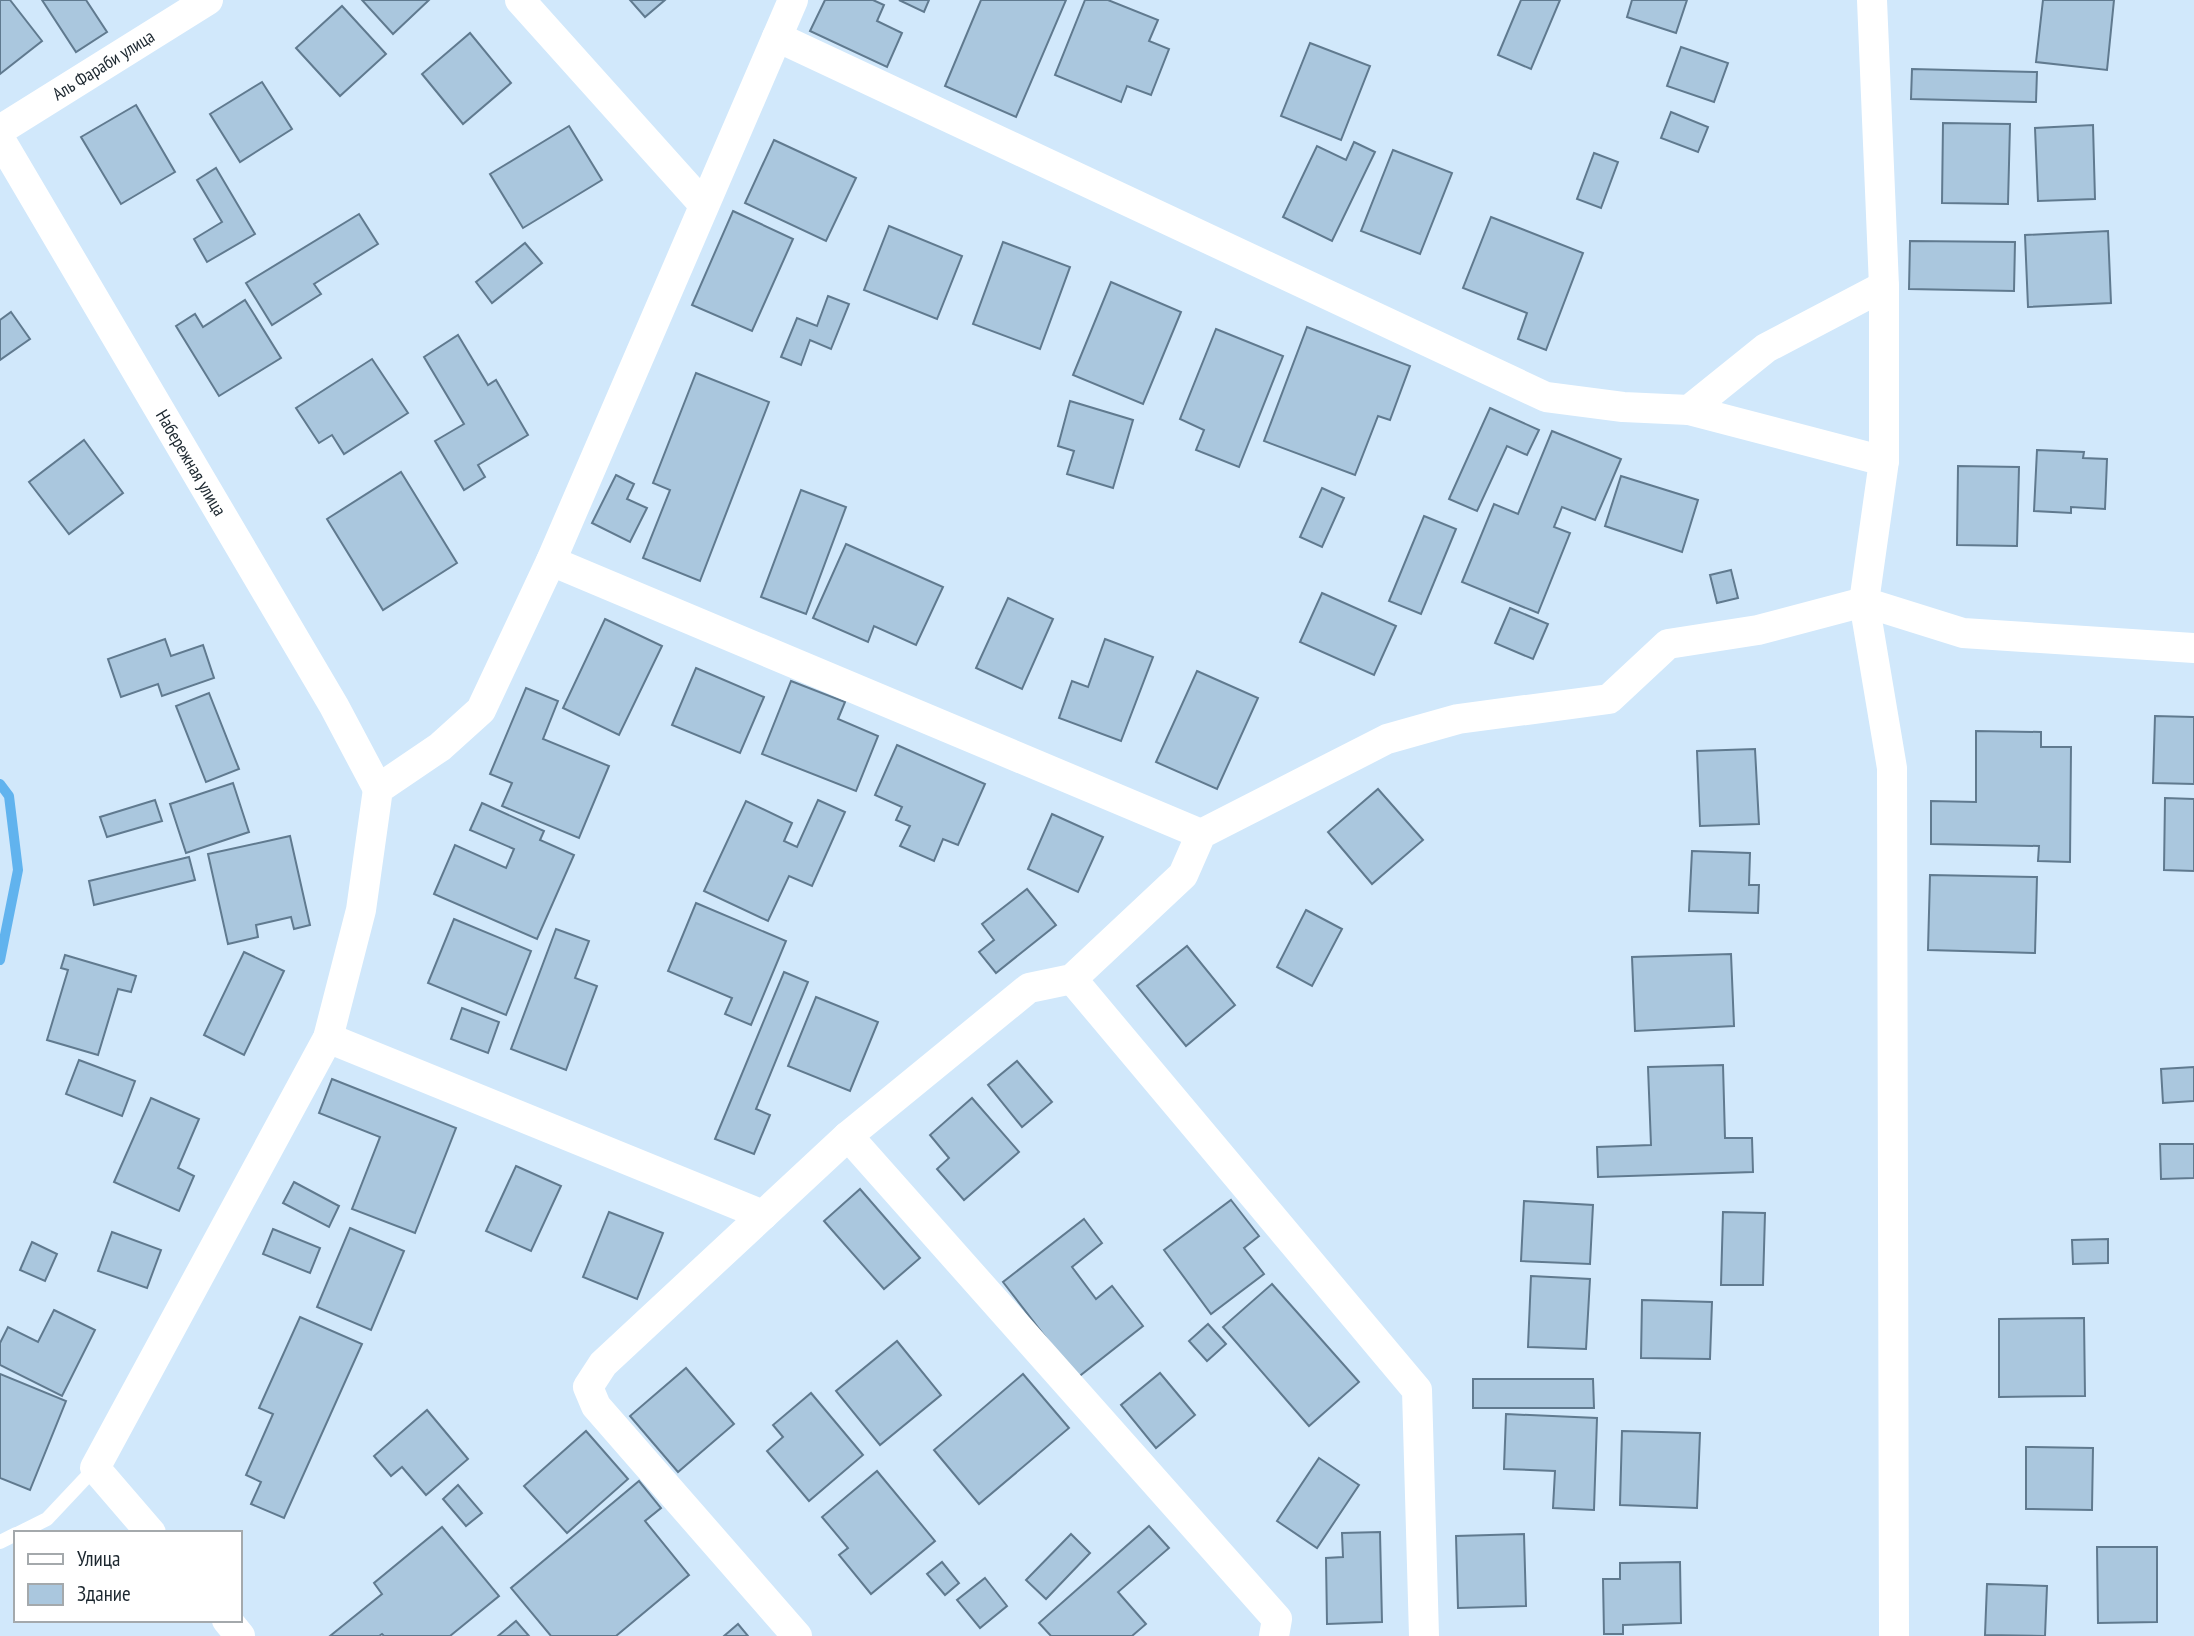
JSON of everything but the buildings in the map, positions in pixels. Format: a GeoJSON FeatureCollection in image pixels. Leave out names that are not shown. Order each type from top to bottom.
{"type":"FeatureCollection","features":[{"type":"Feature","properties":{"kind":"street","name":"Аль Фараби улица"},"geometry":{"type":"LineString","coordinates":[[0,130],[208,0]]}},
{"type":"Feature","properties":{"kind":"street"},"geometry":{"type":"LineString","coordinates":[[520,0],[704,205]]}},
{"type":"Feature","properties":{"kind":"street"},"geometry":{"type":"LineString","coordinates":[[149,1531],[95,1468],[328,1038],[361,910],[378,789],[440,747],[481,710],[551,561],[793,0]]}},
{"type":"Feature","properties":{"kind":"street"},"geometry":{"type":"LineString","coordinates":[[1872,0],[1884,286],[1884,461],[1864,602],[1892,768],[1894,1636]]}},
{"type":"Feature","properties":{"kind":"street"},"geometry":{"type":"LineString","coordinates":[[777,37],[1546,397],[1623,407],[1689,410],[1884,461]]}},
{"type":"Feature","properties":{"kind":"street","name":"Набережная улица"},"geometry":{"type":"LineString","coordinates":[[0,139],[334,706],[378,789]]}},
{"type":"Feature","properties":{"kind":"street"},"geometry":{"type":"LineString","coordinates":[[1689,410],[1766,348],[1884,286]]}},
{"type":"Feature","properties":{"kind":"street"},"geometry":{"type":"LineString","coordinates":[[551,561],[1201,834]]}},
{"type":"Feature","properties":{"kind":"street"},"geometry":{"type":"LineString","coordinates":[[797,1636],[596,1406],[588,1387],[603,1364],[848,1136],[1029,988],[1072,979],[1184,874],[1201,834],[1387,739],[1458,719],[1609,699],[1668,644],[1758,630],[1864,602],[1964,634],[2194,648]]}},
{"type":"Feature","properties":{"kind":"street"},"geometry":{"type":"LineString","coordinates":[[1072,979],[1417,1390],[1424,1636]]}},
{"type":"Feature","properties":{"kind":"street"},"geometry":{"type":"LineString","coordinates":[[328,1038],[763,1215]]}},
{"type":"Feature","properties":{"kind":"street"},"geometry":{"type":"LineString","coordinates":[[848,1136],[1277,1619],[1274,1636]]}},
{"type":"Feature","properties":{"kind":"street"},"geometry":{"type":"LineString","coordinates":[[229,1622],[240,1636]]}},
{"type":"Feature","properties":{"kind":"lane"},"geometry":{"type":"LineString","coordinates":[[23,1531],[47,1519],[95,1468]]}},
{"type":"Feature","properties":{"kind":"waterway"},"geometry":{"type":"LineString","coordinates":[[0,784],[9,796],[18,870],[0,960]]}}]}
